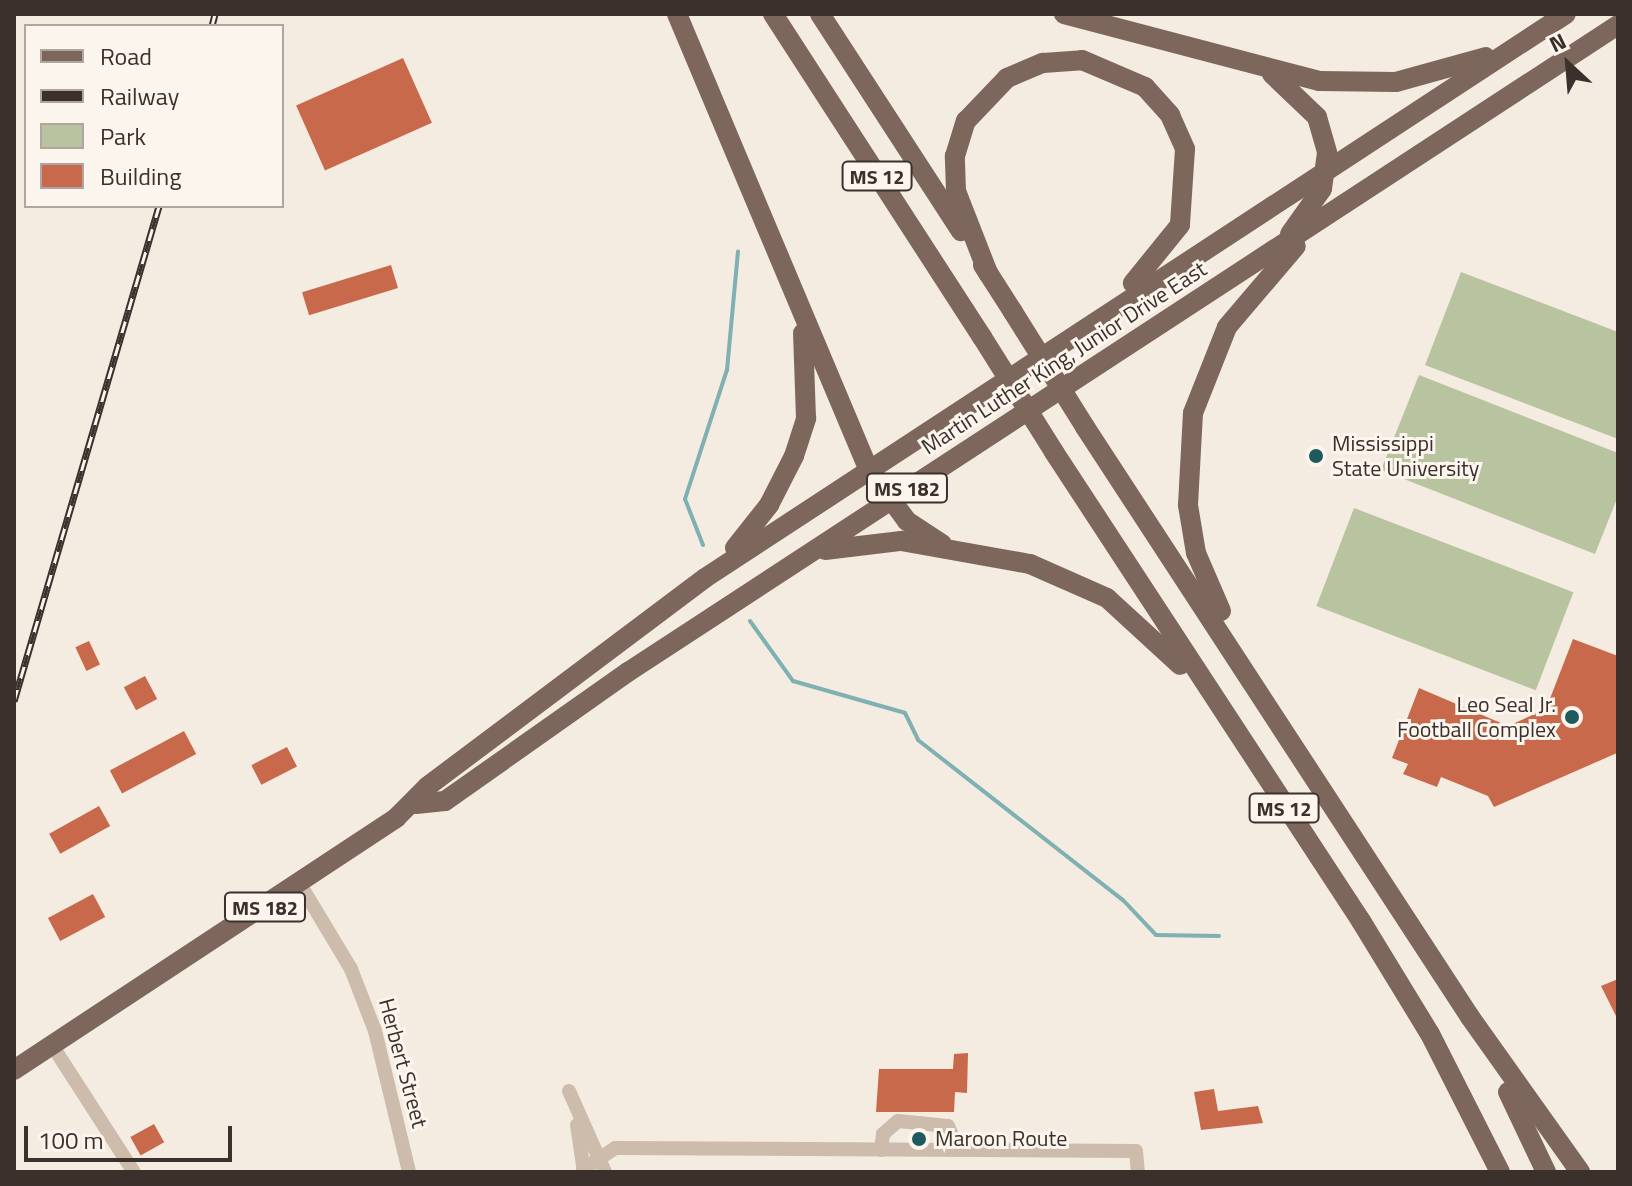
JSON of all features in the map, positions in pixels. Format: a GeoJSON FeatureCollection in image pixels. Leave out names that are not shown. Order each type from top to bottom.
{"type":"FeatureCollection","features":[{"type":"Feature","properties":{"kind":"main road"},"geometry":{"type":"LineString","coordinates":[[677,14],[868,468],[907,521],[942,544]]}},
{"type":"Feature","properties":{"kind":"main road","name":"MS 12"},"geometry":{"type":"LineString","coordinates":[[773,14],[1430,1034],[1500,1172]]}},
{"type":"Feature","properties":{"kind":"main road","name":"MS 12"},"geometry":{"type":"LineString","coordinates":[[820,14],[1470,1017],[1546,1172]]}},
{"type":"Feature","properties":{"kind":"main road"},"geometry":{"type":"LineString","coordinates":[[1064,14],[1319,81],[1396,82],[1512,49]]}},
{"type":"Feature","properties":{"kind":"main road","name":"Martin Luther King, Junior Drive East"},"geometry":{"type":"LineString","coordinates":[[14,1070],[300,884],[416,804],[428,786],[705,578],[1103,314],[1566,14]]}},
{"type":"Feature","properties":{"kind":"main road","name":"Martin Luther King, Junior Drive East"},"geometry":{"type":"LineString","coordinates":[[416,804],[445,801],[893,498],[1322,221],[1618,25]]}},
{"type":"Feature","properties":{"kind":"main road"},"geometry":{"type":"LineString","coordinates":[[988,273],[956,191],[955,156],[966,121],[990,90],[1025,69],[1064,60],[1103,64],[1145,87],[1170,115],[1185,149],[1188,185],[1171,242],[1103,314]]}},
{"type":"Feature","properties":{"kind":"main road"},"geometry":{"type":"LineString","coordinates":[[1266,69],[1317,117],[1326,168],[1318,197],[1280,247]]}},
{"type":"Feature","properties":{"kind":"main road"},"geometry":{"type":"LineString","coordinates":[[1272,708],[1204,578],[1188,505],[1187,450],[1200,388],[1227,327],[1322,221]]}},
{"type":"Feature","properties":{"kind":"main road"},"geometry":{"type":"LineString","coordinates":[[705,578],[752,530],[794,456],[807,387],[797,298]]}},
{"type":"Feature","properties":{"kind":"main road"},"geometry":{"type":"LineString","coordinates":[[810,554],[879,540],[942,544],[1056,572],[1125,611],[1179,664],[1281,803]]}},
{"type":"Feature","properties":{"kind":"main road"},"geometry":{"type":"LineString","coordinates":[[1470,1017],[1580,1172]]}},
{"type":"Feature","properties":{"kind":"street","name":"Herbert Street"},"geometry":{"type":"LineString","coordinates":[[300,884],[351,969],[375,1031],[409,1172]]}},
{"type":"Feature","properties":{"kind":"street"},"geometry":{"type":"LineString","coordinates":[[52,1045],[134,1172]]}},
{"type":"Feature","properties":{"kind":"street"},"geometry":{"type":"LineString","coordinates":[[569,1091],[577,1121],[583,1170]]}},
{"type":"Feature","properties":{"kind":"street"},"geometry":{"type":"LineString","coordinates":[[577,1121],[605,1172]]}},
{"type":"Feature","properties":{"kind":"street"},"geometry":{"type":"LineString","coordinates":[[881,1150],[883,1134],[898,1121],[948,1126],[958,1150]]}},
{"type":"Feature","properties":{"kind":"street"},"geometry":{"type":"LineString","coordinates":[[583,1170],[615,1148],[1136,1151],[1138,1172]]}},
{"type":"Feature","properties":{"kind":"green space"},"geometry":{"type":"Polygon","coordinates":[[[1461,272],[1618,332],[1618,439],[1425,365],[1461,272]]]}},
{"type":"Feature","properties":{"kind":"green space"},"geometry":{"type":"Polygon","coordinates":[[[1419,375],[1618,453],[1618,496],[1595,554],[1381,470],[1419,375]]]}},
{"type":"Feature","properties":{"kind":"green space"},"geometry":{"type":"Polygon","coordinates":[[[1354,508],[1573,592],[1536,690],[1316,606],[1354,508]]]}},
{"type":"Feature","properties":{"kind":"building"},"geometry":{"type":"Polygon","coordinates":[[[403,58],[432,123],[325,170],[296,106],[403,58]]]}},
{"type":"Feature","properties":{"kind":"building"},"geometry":{"type":"Polygon","coordinates":[[[391,265],[398,288],[309,315],[302,292],[391,265]]]}},
{"type":"Feature","properties":{"kind":"building","name":"Leo Seal Jr. Football Complex"},"geometry":{"type":"Polygon","coordinates":[[[1573,639],[1618,656],[1617,753],[1494,807],[1488,796],[1441,777],[1437,787],[1403,774],[1408,764],[1392,758],[1419,688],[1508,726],[1546,709],[1573,639]]]}},
{"type":"Feature","properties":{"kind":"building"},"geometry":{"type":"Polygon","coordinates":[[[89,641],[100,665],[86,671],[75,647],[89,641]]]}},
{"type":"Feature","properties":{"kind":"building"},"geometry":{"type":"Polygon","coordinates":[[[145,676],[157,699],[136,710],[124,687],[145,676]]]}},
{"type":"Feature","properties":{"kind":"building"},"geometry":{"type":"Polygon","coordinates":[[[184,731],[196,754],[122,793],[110,770],[184,731]]]}},
{"type":"Feature","properties":{"kind":"building"},"geometry":{"type":"Polygon","coordinates":[[[287,747],[297,767],[261,785],[251,765],[287,747]]]}},
{"type":"Feature","properties":{"kind":"building"},"geometry":{"type":"Polygon","coordinates":[[[99,806],[110,826],[60,854],[49,834],[99,806]]]}},
{"type":"Feature","properties":{"kind":"building"},"geometry":{"type":"Polygon","coordinates":[[[93,894],[105,917],[60,941],[48,918],[93,894]]]}},
{"type":"Feature","properties":{"kind":"building"},"geometry":{"type":"Polygon","coordinates":[[[1618,979],[1618,1020],[1601,986],[1618,979]]]}},
{"type":"Feature","properties":{"kind":"building"},"geometry":{"type":"Polygon","coordinates":[[[968,1053],[967,1093],[955,1092],[954,1112],[876,1112],[879,1069],[953,1069],[954,1054],[968,1053]]]}},
{"type":"Feature","properties":{"kind":"building"},"geometry":{"type":"Polygon","coordinates":[[[1214,1089],[1218,1111],[1258,1106],[1263,1123],[1201,1130],[1194,1092],[1214,1089]]]}},
{"type":"Feature","properties":{"kind":"building"},"geometry":{"type":"Polygon","coordinates":[[[154,1124],[164,1142],[141,1155],[130,1137],[154,1124]]]}},
{"type":"Feature","properties":{"kind":"waterway"},"geometry":{"type":"LineString","coordinates":[[703,545],[685,499],[727,370],[738,252]]}},
{"type":"Feature","properties":{"kind":"waterway"},"geometry":{"type":"LineString","coordinates":[[750,621],[793,681],[905,713],[918,740],[1123,900],[1156,935],[1219,936]]}},
{"type":"Feature","properties":{"kind":"railway"},"geometry":{"type":"LineString","coordinates":[[212,24],[215,14]]}},
{"type":"Feature","properties":{"kind":"railway"},"geometry":{"type":"LineString","coordinates":[[14,701],[158,208]]}},
{"type":"Feature","properties":{"kind":"place","name":"Mississippi State University"},"geometry":{"type":"Point","coordinates":[1316,456]}},
{"type":"Feature","properties":{"kind":"place","name":"Leo Seal Jr. Football Complex"},"geometry":{"type":"Point","coordinates":[1572,717]}},
{"type":"Feature","properties":{"kind":"place","name":"Maroon Route"},"geometry":{"type":"Point","coordinates":[919,1139]}}]}
